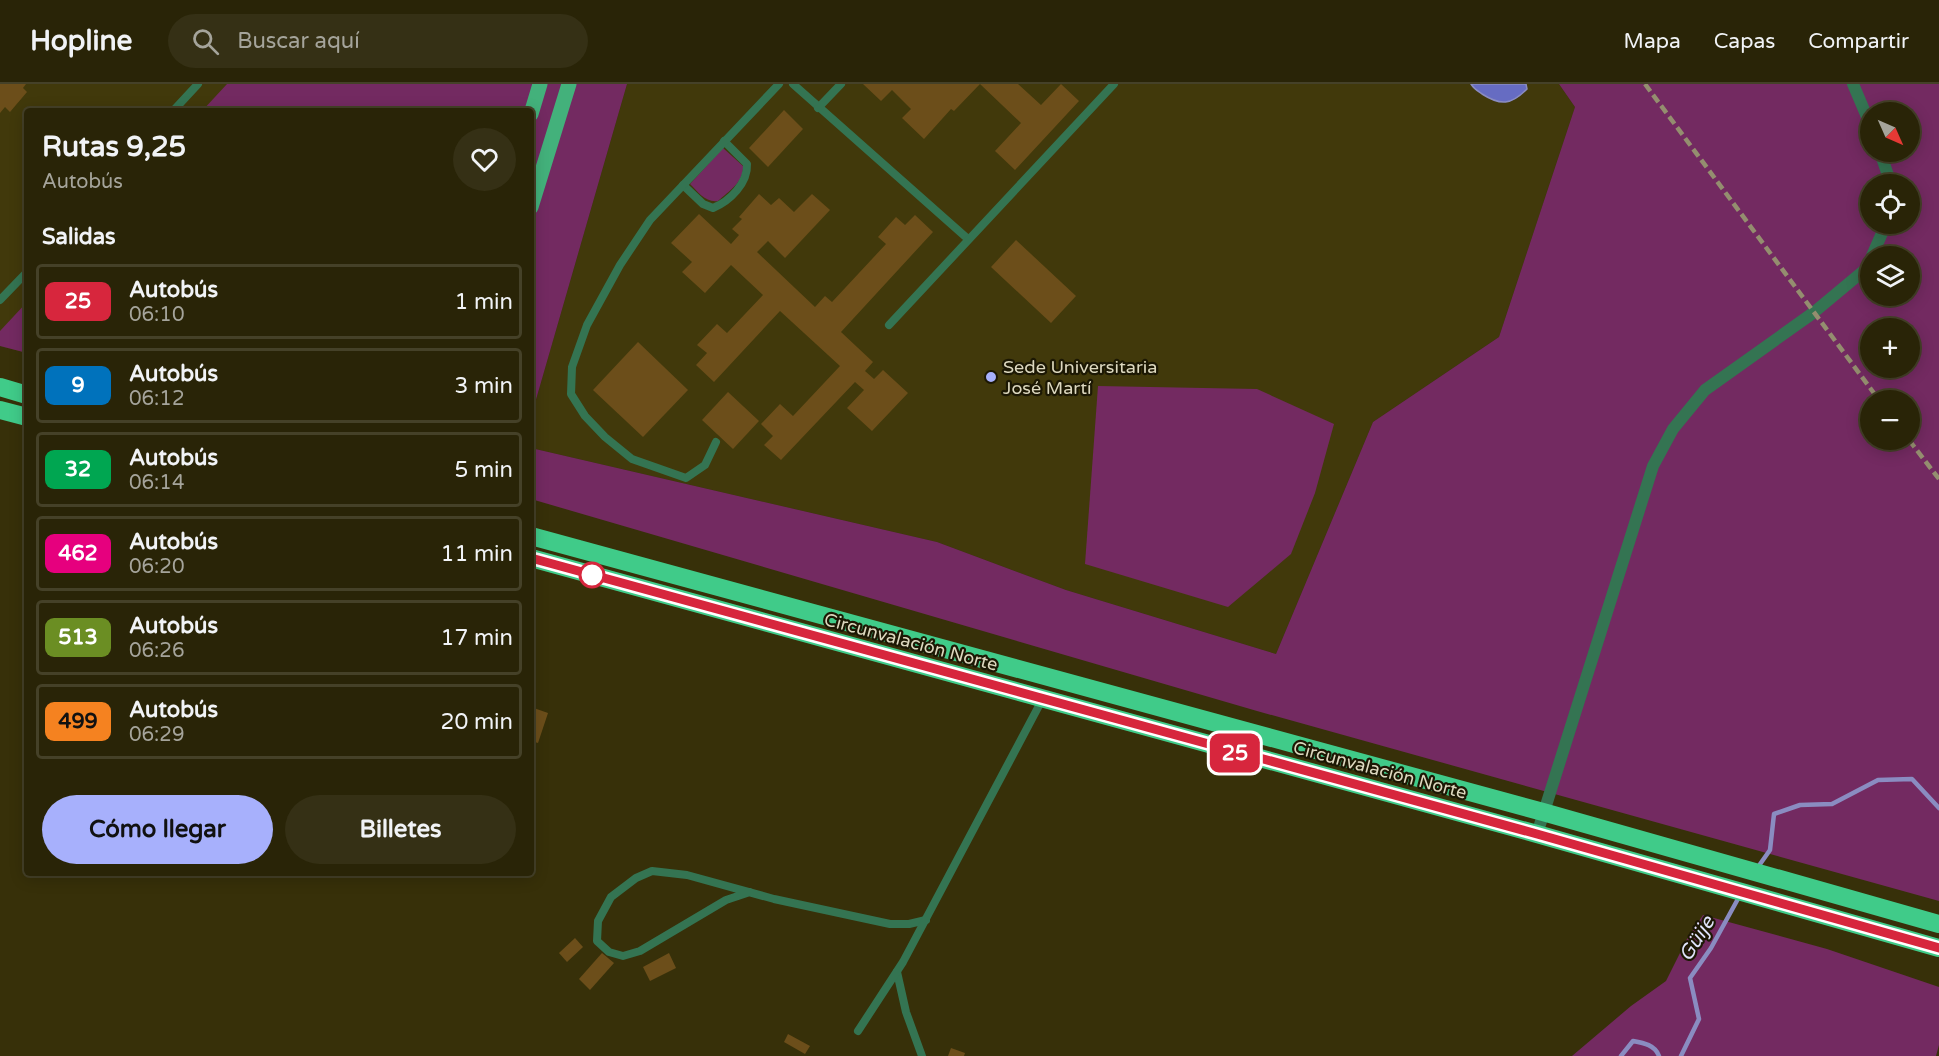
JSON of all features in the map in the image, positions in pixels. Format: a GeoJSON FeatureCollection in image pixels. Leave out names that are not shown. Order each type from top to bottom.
{"type":"FeatureCollection","features":[{"type":"Feature","properties":{"kind":"highway"},"geometry":{"type":"LineString","coordinates":[[0,387],[24,394]]}},
{"type":"Feature","properties":{"kind":"highway"},"geometry":{"type":"LineString","coordinates":[[0,410],[24,416]]}},
{"type":"Feature","properties":{"kind":"highway","name":"Circunvalación Norte"},"geometry":{"type":"LineString","coordinates":[[534,537],[1543,812],[1939,924]]}},
{"type":"Feature","properties":{"kind":"highway","name":"Circunvalación Norte"},"geometry":{"type":"LineString","coordinates":[[534,559],[1537,834],[1724,889],[1939,948]]}},
{"type":"Feature","properties":{"kind":"main road"},"geometry":{"type":"LineString","coordinates":[[533,108],[540,84]]}},
{"type":"Feature","properties":{"kind":"main road"},"geometry":{"type":"LineString","coordinates":[[534,197],[569,84]]}},
{"type":"Feature","properties":{"kind":"street"},"geometry":{"type":"LineString","coordinates":[[1853,84],[1861,102]]}},
{"type":"Feature","properties":{"kind":"street"},"geometry":{"type":"LineString","coordinates":[[1537,834],[1653,466],[1673,429],[1705,390],[1813,313],[1860,274]]}},
{"type":"Feature","properties":{"kind":"lane"},"geometry":{"type":"LineString","coordinates":[[176,108],[198,84]]}},
{"type":"Feature","properties":{"kind":"lane"},"geometry":{"type":"LineString","coordinates":[[716,442],[705,465],[686,478],[632,459],[604,437],[585,416],[571,394],[572,367],[587,325],[620,265],[650,220],[779,84]]}},
{"type":"Feature","properties":{"kind":"lane"},"geometry":{"type":"LineString","coordinates":[[793,84],[968,239]]}},
{"type":"Feature","properties":{"kind":"lane"},"geometry":{"type":"LineString","coordinates":[[818,108],[841,84]]}},
{"type":"Feature","properties":{"kind":"lane"},"geometry":{"type":"LineString","coordinates":[[889,325],[1114,84]]}},
{"type":"Feature","properties":{"kind":"lane"},"geometry":{"type":"LineString","coordinates":[[683,185],[703,204],[713,208],[721,205],[743,183],[747,174],[747,164],[724,141]]}},
{"type":"Feature","properties":{"kind":"lane"},"geometry":{"type":"LineString","coordinates":[[0,300],[24,275]]}},
{"type":"Feature","properties":{"kind":"lane"},"geometry":{"type":"LineString","coordinates":[[858,1031],[897,972],[926,920],[1042,700]]}},
{"type":"Feature","properties":{"kind":"lane"},"geometry":{"type":"LineString","coordinates":[[750,892],[726,900],[640,951],[622,956],[609,952],[597,941],[598,921],[611,897],[636,878],[652,871],[687,875],[890,924],[909,924],[926,920]]}},
{"type":"Feature","properties":{"kind":"lane"},"geometry":{"type":"LineString","coordinates":[[897,972],[906,1012],[922,1056]]}},
{"type":"Feature","properties":{"kind":"shaded area"},"geometry":{"type":"Polygon","coordinates":[[[0,84],[487,84],[478,108],[24,108],[24,352],[0,346],[0,84]]]}},
{"type":"Feature","properties":{"kind":"shaded area"},"geometry":{"type":"Polygon","coordinates":[[[227,84],[627,84],[534,407],[534,108],[205,108],[227,84]]]}},
{"type":"Feature","properties":{"kind":"shaded area","name":"Sede Universitaria José Martí"},"geometry":{"type":"Polygon","coordinates":[[[627,84],[1559,84],[1575,107],[1499,337],[1373,422],[1276,654],[1066,590],[937,542],[534,449],[534,407],[627,84]]]}},
{"type":"Feature","properties":{"kind":"shaded area"},"geometry":{"type":"Polygon","coordinates":[[[1559,84],[1939,84],[1939,901],[1257,711],[534,500],[534,449],[937,542],[1066,590],[1276,654],[1373,422],[1499,337],[1575,107],[1559,84]]]}},
{"type":"Feature","properties":{"kind":"shaded area"},"geometry":{"type":"Polygon","coordinates":[[[723,148],[743,166],[743,172],[735,186],[718,201],[714,201],[702,196],[690,184],[723,148]]]}},
{"type":"Feature","properties":{"kind":"shaded area"},"geometry":{"type":"Polygon","coordinates":[[[24,305],[24,352],[0,346],[0,331],[24,305]]]}},
{"type":"Feature","properties":{"kind":"shaded area"},"geometry":{"type":"Polygon","coordinates":[[[1098,386],[1257,389],[1334,424],[1315,493],[1291,554],[1228,607],[1085,564],[1098,386]]]}},
{"type":"Feature","properties":{"kind":"shaded area"},"geometry":{"type":"Polygon","coordinates":[[[1703,915],[1827,949],[1939,987],[1939,1045],[1936,1056],[1572,1056],[1631,1006],[1666,981],[1687,939],[1703,915]]]}},
{"type":"Feature","properties":{"kind":"water"},"geometry":{"type":"Polygon","coordinates":[[[1471,84],[1526,84],[1527,89],[1511,101],[1500,102],[1482,94],[1471,84]]]}},
{"type":"Feature","properties":{"kind":"building"},"geometry":{"type":"Polygon","coordinates":[[[0,84],[26,84],[23,88],[27,92],[10,112],[5,107],[0,113],[0,84]]]}},
{"type":"Feature","properties":{"kind":"building"},"geometry":{"type":"Polygon","coordinates":[[[863,84],[980,84],[954,111],[951,109],[924,139],[902,118],[911,109],[892,90],[881,101],[863,84]]]}},
{"type":"Feature","properties":{"kind":"building"},"geometry":{"type":"Polygon","coordinates":[[[980,84],[1018,84],[1041,105],[1061,84],[1079,101],[1015,170],[995,151],[1021,123],[980,84]]]}},
{"type":"Feature","properties":{"kind":"building"},"geometry":{"type":"Polygon","coordinates":[[[784,110],[803,129],[768,167],[749,148],[784,110]]]}},
{"type":"Feature","properties":{"kind":"building"},"geometry":{"type":"Polygon","coordinates":[[[759,194],[771,205],[779,198],[794,212],[812,194],[830,210],[785,258],[768,241],[757,252],[815,307],[825,296],[832,302],[886,244],[878,237],[896,217],[905,225],[915,215],[933,232],[841,332],[873,362],[865,371],[874,379],[883,370],[908,393],[872,431],[847,408],[864,390],[855,382],[781,460],[764,445],[773,436],[761,424],[780,404],[793,416],[840,366],[780,311],[714,382],[696,365],[707,353],[697,345],[717,324],[727,333],[763,295],[731,265],[705,293],[682,272],[692,262],[671,243],[699,214],[731,244],[739,235],[732,229],[742,219],[739,217],[759,194]]]}},
{"type":"Feature","properties":{"kind":"building"},"geometry":{"type":"Polygon","coordinates":[[[1016,240],[1076,296],[1051,323],[991,267],[1016,240]]]}},
{"type":"Feature","properties":{"kind":"building"},"geometry":{"type":"Polygon","coordinates":[[[638,342],[688,390],[643,437],[593,390],[638,342]]]}},
{"type":"Feature","properties":{"kind":"building"},"geometry":{"type":"Polygon","coordinates":[[[728,392],[759,421],[733,449],[702,420],[728,392]]]}},
{"type":"Feature","properties":{"kind":"building"},"geometry":{"type":"Polygon","coordinates":[[[534,708],[548,713],[538,743],[534,742],[534,708]]]}},
{"type":"Feature","properties":{"kind":"building"},"geometry":{"type":"Polygon","coordinates":[[[575,938],[583,947],[567,962],[559,953],[575,938]]]}},
{"type":"Feature","properties":{"kind":"building"},"geometry":{"type":"Polygon","coordinates":[[[602,953],[614,963],[590,990],[579,979],[602,953]]]}},
{"type":"Feature","properties":{"kind":"building"},"geometry":{"type":"Polygon","coordinates":[[[669,953],[676,968],[650,981],[643,967],[669,953]]]}},
{"type":"Feature","properties":{"kind":"building"},"geometry":{"type":"Polygon","coordinates":[[[788,1034],[810,1046],[805,1054],[784,1042],[788,1034]]]}},
{"type":"Feature","properties":{"kind":"building"},"geometry":{"type":"Polygon","coordinates":[[[951,1048],[965,1053],[964,1056],[948,1056],[951,1048]]]}},
{"type":"Feature","properties":{"kind":"waterway","name":"Güije"},"geometry":{"type":"LineString","coordinates":[[1758,867],[1770,850],[1774,814],[1800,805],[1832,804],[1878,780],[1912,779],[1939,808]]}},
{"type":"Feature","properties":{"kind":"waterway","name":"Güije"},"geometry":{"type":"LineString","coordinates":[[1681,1056],[1699,1019],[1690,978],[1711,948],[1739,897]]}},
{"type":"Feature","properties":{"kind":"waterway","name":"Güije"},"geometry":{"type":"LineString","coordinates":[[1621,1056],[1633,1041],[1652,1047],[1659,1056]]}},
{"type":"Feature","properties":{"kind":"railway"},"geometry":{"type":"LineString","coordinates":[[1645,84],[1872,390]]}},
{"type":"Feature","properties":{"kind":"railway"},"geometry":{"type":"LineString","coordinates":[[1917,450],[1939,479]]}},
{"type":"Feature","properties":{"kind":"bus line","name":"25"},"geometry":{"type":"LineString","coordinates":[[534,559],[1179,738],[1537,834],[1724,889],[1939,948]]}},
{"type":"Feature","properties":{"kind":"place","name":"Sede Universitaria José Martí"},"geometry":{"type":"Point","coordinates":[991,377]}}]}
